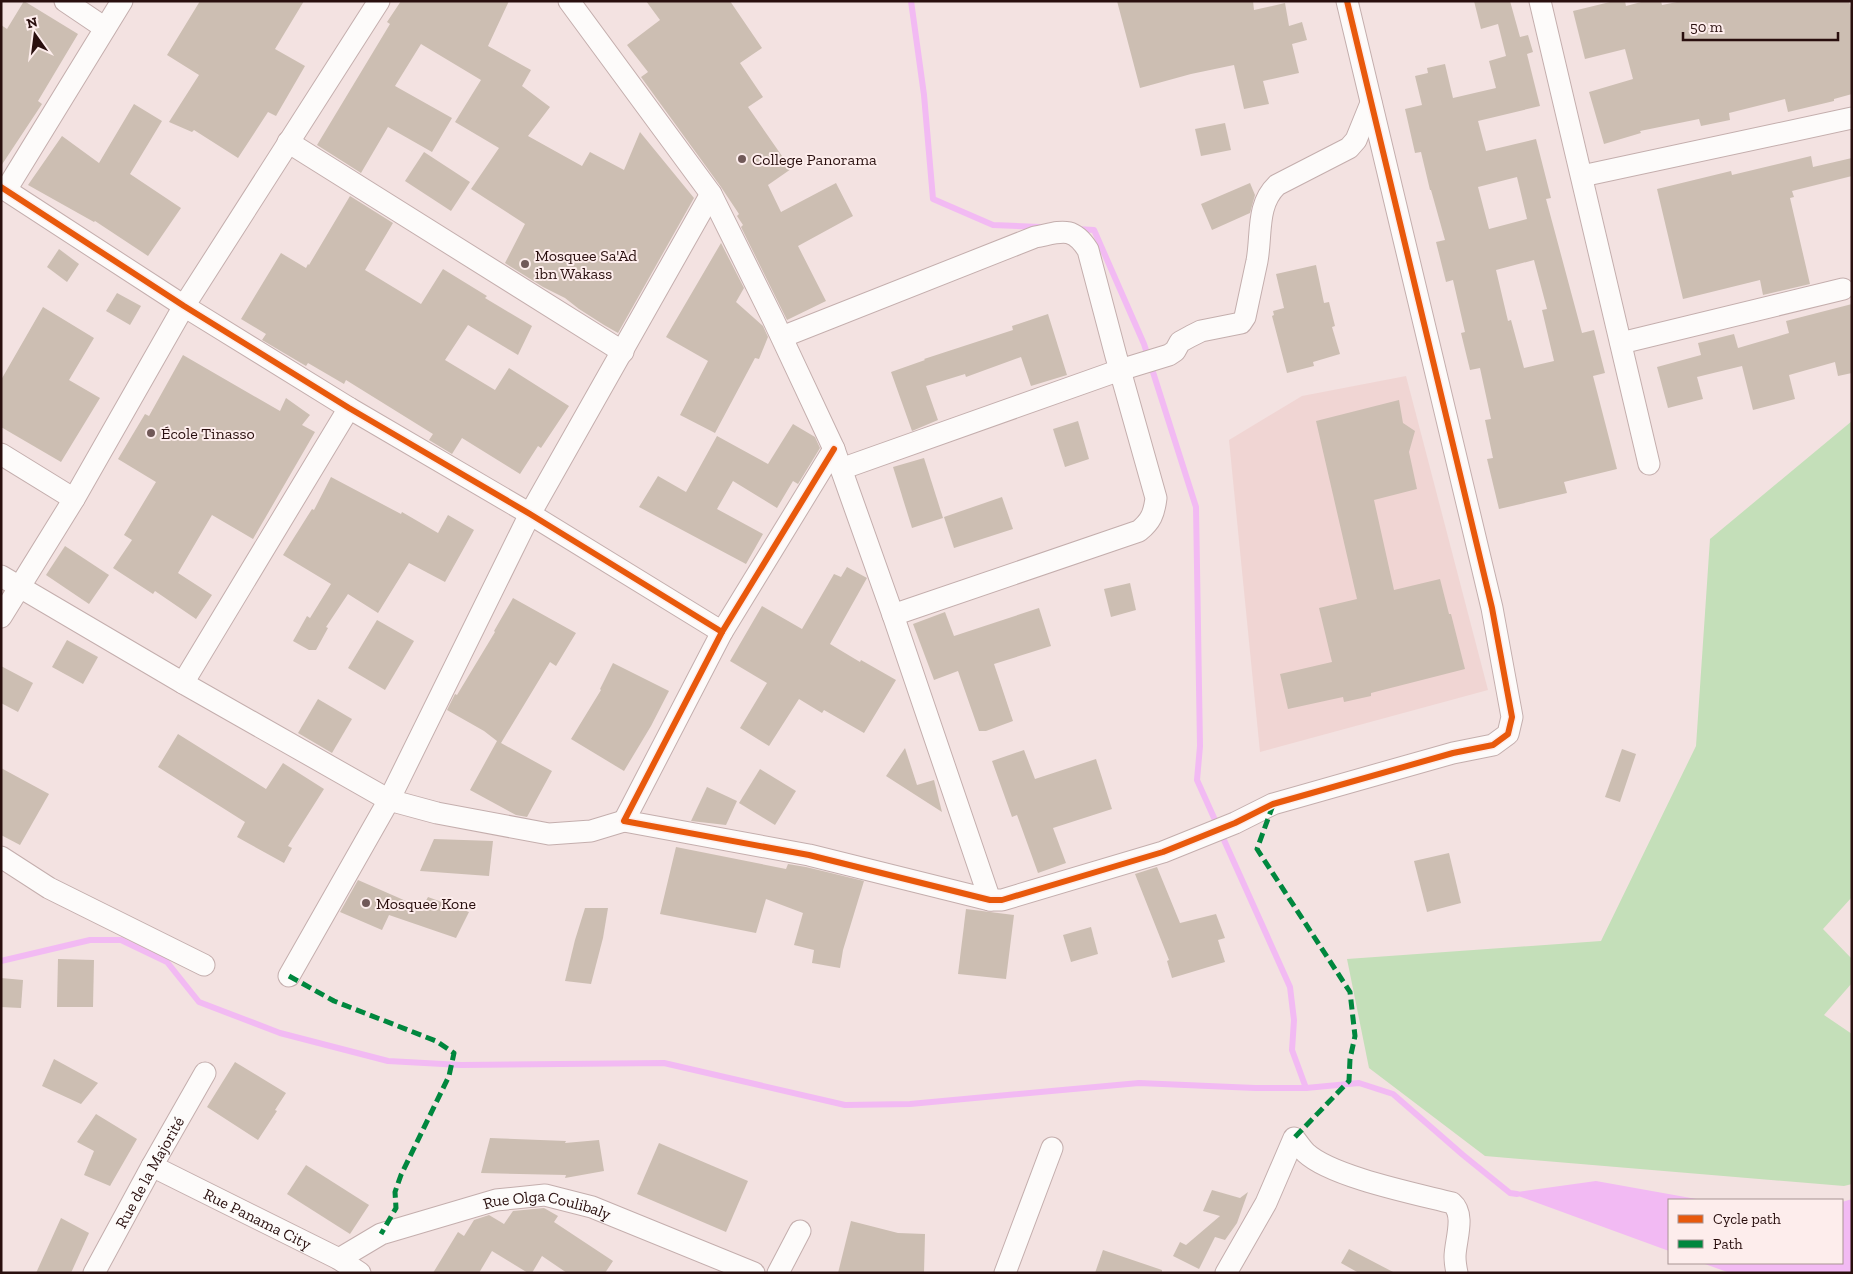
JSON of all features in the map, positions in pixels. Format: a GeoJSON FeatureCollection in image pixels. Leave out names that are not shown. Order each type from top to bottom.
{"type":"FeatureCollection","features":[{"type":"Feature","properties":{"kind":"street"},"geometry":{"type":"LineString","coordinates":[[65,1],[105,28]]}},
{"type":"Feature","properties":{"kind":"street"},"geometry":{"type":"LineString","coordinates":[[122,1],[3,188],[184,306],[348,408],[530,514],[722,632]]}},
{"type":"Feature","properties":{"kind":"street"},"geometry":{"type":"LineString","coordinates":[[1,617],[10,581],[74,500],[184,306],[379,1]]}},
{"type":"Feature","properties":{"kind":"street"},"geometry":{"type":"LineString","coordinates":[[569,1],[711,194],[782,337],[834,449],[990,900]]}},
{"type":"Feature","properties":{"kind":"street"},"geometry":{"type":"LineString","coordinates":[[10,581],[183,684],[389,800],[437,813],[549,834],[591,831],[624,821],[809,855],[990,900],[1002,900],[1162,852],[1235,823],[1273,804],[1452,753],[1493,745],[1508,734],[1512,717],[1492,608],[1347,1]]}},
{"type":"Feature","properties":{"kind":"street"},"geometry":{"type":"LineString","coordinates":[[1544,2],[1582,176],[1650,464]]}},
{"type":"Feature","properties":{"kind":"street"},"geometry":{"type":"LineString","coordinates":[[841,469],[1120,370],[1170,355],[1175,351],[1180,342],[1201,331],[1241,323],[1245,318],[1257,259],[1262,212],[1270,192],[1277,185],[1349,148],[1356,140],[1371,103]]}},
{"type":"Feature","properties":{"kind":"street"},"geometry":{"type":"LineString","coordinates":[[1582,176],[1852,118]]}},
{"type":"Feature","properties":{"kind":"street"},"geometry":{"type":"LineString","coordinates":[[288,142],[623,352]]}},
{"type":"Feature","properties":{"kind":"street"},"geometry":{"type":"LineString","coordinates":[[289,976],[389,800],[530,514],[711,194]]}},
{"type":"Feature","properties":{"kind":"street"},"geometry":{"type":"LineString","coordinates":[[782,337],[1035,237],[1070,232],[1080,237],[1088,250],[1156,498],[1155,509],[1149,523],[1139,531],[893,615]]}},
{"type":"Feature","properties":{"kind":"street"},"geometry":{"type":"LineString","coordinates":[[1621,343],[1843,289]]}},
{"type":"Feature","properties":{"kind":"street"},"geometry":{"type":"LineString","coordinates":[[183,684],[348,408]]}},
{"type":"Feature","properties":{"kind":"street"},"geometry":{"type":"LineString","coordinates":[[624,821],[722,632],[834,449]]}},
{"type":"Feature","properties":{"kind":"street"},"geometry":{"type":"LineString","coordinates":[[1,454],[74,500]]}},
{"type":"Feature","properties":{"kind":"street"},"geometry":{"type":"LineString","coordinates":[[1,857],[49,888],[204,965]]}},
{"type":"Feature","properties":{"kind":"street","name":"Rue de la Majorité"},"geometry":{"type":"LineString","coordinates":[[94,1273],[205,1073]]}},
{"type":"Feature","properties":{"kind":"street"},"geometry":{"type":"LineString","coordinates":[[1226,1273],[1266,1203],[1294,1138],[1307,1154],[1334,1169],[1401,1190],[1452,1203],[1457,1207],[1459,1215],[1455,1258],[1457,1273]]}},
{"type":"Feature","properties":{"kind":"street"},"geometry":{"type":"LineString","coordinates":[[1005,1273],[1052,1148]]}},
{"type":"Feature","properties":{"kind":"street","name":"Rue Panama City"},"geometry":{"type":"LineString","coordinates":[[152,1166],[339,1259],[360,1273]]}},
{"type":"Feature","properties":{"kind":"street","name":"Rue Olga Coulibaly"},"geometry":{"type":"LineString","coordinates":[[339,1259],[381,1234],[496,1200],[545,1195],[592,1207],[754,1273]]}},
{"type":"Feature","properties":{"kind":"street"},"geometry":{"type":"LineString","coordinates":[[778,1273],[800,1231]]}},
{"type":"Feature","properties":{"kind":"shaded area"},"geometry":{"type":"Polygon","coordinates":[[[1406,376],[1488,690],[1260,752],[1229,440],[1302,396],[1406,376]]]}},
{"type":"Feature","properties":{"kind":"shaded area"},"geometry":{"type":"Polygon","coordinates":[[[1596,1181],[1696,1199],[1668,1199],[1668,1251],[1510,1193],[1596,1181]]]}},
{"type":"Feature","properties":{"kind":"shaded area"},"geometry":{"type":"Polygon","coordinates":[[[1852,1199],[1852,1273],[1730,1273],[1705,1264],[1843,1264],[1843,1202],[1852,1199]]]}},
{"type":"Feature","properties":{"kind":"green space"},"geometry":{"type":"Polygon","coordinates":[[[1852,421],[1852,897],[1823,929],[1852,959],[1852,983],[1824,1015],[1852,1034],[1852,1184],[1844,1186],[1485,1156],[1369,1068],[1347,959],[1601,941],[1696,746],[1710,539],[1852,421]]]}},
{"type":"Feature","properties":{"kind":"building"},"geometry":{"type":"Polygon","coordinates":[[[24,1],[78,34],[38,101],[42,104],[1,166],[1,25],[7,29],[24,1]]]}},
{"type":"Feature","properties":{"kind":"building"},"geometry":{"type":"Polygon","coordinates":[[[200,1],[304,1],[275,49],[305,66],[276,116],[268,112],[238,158],[194,130],[192,132],[169,122],[199,75],[167,55],[200,1]]]}},
{"type":"Feature","properties":{"kind":"building"},"geometry":{"type":"Polygon","coordinates":[[[401,1],[509,1],[488,46],[531,70],[522,86],[550,107],[528,136],[582,166],[590,152],[624,170],[640,132],[694,198],[618,333],[565,298],[543,287],[505,263],[525,224],[471,189],[499,148],[455,122],[481,80],[421,44],[395,86],[452,118],[432,152],[388,127],[361,173],[317,145],[390,24],[387,22],[401,1]]]}},
{"type":"Feature","properties":{"kind":"building"},"geometry":{"type":"Polygon","coordinates":[[[646,1],[730,1],[762,48],[740,63],[763,97],[748,107],[791,169],[768,185],[781,212],[836,183],[853,216],[798,246],[826,301],[787,320],[741,227],[743,225],[737,216],[739,214],[641,77],[648,72],[627,45],[660,20],[646,1]]]}},
{"type":"Feature","properties":{"kind":"building"},"geometry":{"type":"Polygon","coordinates":[[[1117,1],[1253,1],[1254,10],[1285,3],[1289,26],[1302,22],[1307,40],[1292,44],[1299,73],[1263,81],[1269,104],[1244,109],[1234,65],[1140,88],[1117,1]]]}},
{"type":"Feature","properties":{"kind":"building"},"geometry":{"type":"Polygon","coordinates":[[[1474,1],[1510,1],[1520,37],[1528,35],[1533,52],[1527,54],[1540,106],[1478,121],[1486,151],[1536,139],[1551,198],[1546,199],[1582,333],[1594,330],[1605,373],[1593,376],[1617,469],[1564,482],[1567,493],[1499,509],[1487,459],[1493,458],[1485,420],[1491,419],[1480,368],[1470,370],[1461,333],[1465,332],[1453,280],[1446,282],[1436,242],[1445,240],[1421,152],[1415,153],[1405,109],[1422,105],[1415,76],[1428,73],[1427,68],[1445,64],[1453,98],[1496,88],[1489,61],[1506,56],[1498,24],[1481,29],[1474,1]],[[1517,177],[1478,187],[1489,229],[1527,219],[1517,177]],[[1534,260],[1496,270],[1508,321],[1511,320],[1524,368],[1554,361],[1542,310],[1547,309],[1534,260]]]}},
{"type":"Feature","properties":{"kind":"building"},"geometry":{"type":"Polygon","coordinates":[[[1614,1],[1625,1],[1626,6],[1645,1],[1661,1],[1662,5],[1682,1],[1849,1],[1852,12],[1852,94],[1834,99],[1834,101],[1788,112],[1785,99],[1729,113],[1730,120],[1701,126],[1699,119],[1640,131],[1641,133],[1604,144],[1589,92],[1633,79],[1625,49],[1585,59],[1573,11],[1614,1]]]}},
{"type":"Feature","properties":{"kind":"building"},"geometry":{"type":"Polygon","coordinates":[[[134,104],[162,121],[130,174],[181,208],[148,256],[95,221],[28,185],[62,136],[99,163],[134,104]]]}},
{"type":"Feature","properties":{"kind":"building"},"geometry":{"type":"Polygon","coordinates":[[[1225,123],[1231,150],[1201,156],[1195,129],[1225,123]]]}},
{"type":"Feature","properties":{"kind":"building"},"geometry":{"type":"Polygon","coordinates":[[[424,152],[470,182],[451,211],[405,181],[424,152]]]}},
{"type":"Feature","properties":{"kind":"building"},"geometry":{"type":"Polygon","coordinates":[[[1811,156],[1813,167],[1852,158],[1852,176],[1792,191],[1794,197],[1790,198],[1810,284],[1763,295],[1760,280],[1683,299],[1657,189],[1731,171],[1732,175],[1811,156]]]}},
{"type":"Feature","properties":{"kind":"building"},"geometry":{"type":"Polygon","coordinates":[[[1250,183],[1255,195],[1250,213],[1212,230],[1201,204],[1250,183]]]}},
{"type":"Feature","properties":{"kind":"building"},"geometry":{"type":"Polygon","coordinates":[[[350,196],[393,223],[365,270],[421,304],[443,269],[487,296],[485,298],[532,326],[518,355],[468,325],[445,360],[495,390],[509,368],[569,406],[541,448],[538,446],[520,474],[462,438],[452,454],[429,440],[433,434],[346,380],[344,384],[308,363],[306,366],[262,340],[266,334],[241,319],[281,253],[306,268],[309,265],[350,196]]]}},
{"type":"Feature","properties":{"kind":"building"},"geometry":{"type":"Polygon","coordinates":[[[721,243],[744,288],[736,302],[763,326],[768,337],[759,359],[755,358],[715,433],[680,415],[708,361],[666,337],[721,243]]]}},
{"type":"Feature","properties":{"kind":"building"},"geometry":{"type":"Polygon","coordinates":[[[59,249],[79,264],[67,282],[47,267],[59,249]]]}},
{"type":"Feature","properties":{"kind":"building"},"geometry":{"type":"Polygon","coordinates":[[[1316,265],[1324,303],[1329,302],[1335,326],[1332,327],[1340,354],[1313,362],[1314,366],[1287,373],[1272,316],[1274,315],[1273,311],[1284,308],[1276,274],[1316,265]]]}},
{"type":"Feature","properties":{"kind":"building"},"geometry":{"type":"Polygon","coordinates":[[[117,293],[141,306],[130,325],[106,311],[117,293]]]}},
{"type":"Feature","properties":{"kind":"building"},"geometry":{"type":"Polygon","coordinates":[[[1852,304],[1852,373],[1838,376],[1835,362],[1789,375],[1795,399],[1753,410],[1742,366],[1697,377],[1703,399],[1668,408],[1657,367],[1701,355],[1698,343],[1734,334],[1738,348],[1789,333],[1786,321],[1852,304]]]}},
{"type":"Feature","properties":{"kind":"building"},"geometry":{"type":"Polygon","coordinates":[[[43,307],[94,338],[69,380],[100,398],[61,462],[1,427],[1,380],[43,307]]]}},
{"type":"Feature","properties":{"kind":"building"},"geometry":{"type":"Polygon","coordinates":[[[1048,314],[1067,375],[1031,386],[1021,357],[966,377],[965,374],[926,386],[938,420],[912,431],[891,372],[924,359],[1013,330],[1012,326],[1048,314]]]}},
{"type":"Feature","properties":{"kind":"building"},"geometry":{"type":"Polygon","coordinates":[[[183,355],[280,411],[286,398],[310,415],[302,425],[315,432],[253,539],[212,515],[178,573],[212,595],[196,619],[155,591],[153,594],[113,568],[132,540],[124,535],[156,482],[118,459],[145,414],[149,416],[183,355]]]}},
{"type":"Feature","properties":{"kind":"building"},"geometry":{"type":"Polygon","coordinates":[[[1399,400],[1403,423],[1415,431],[1409,452],[1417,489],[1374,500],[1394,590],[1440,579],[1465,669],[1371,693],[1371,696],[1344,702],[1343,697],[1288,709],[1280,674],[1332,662],[1319,608],[1357,599],[1316,421],[1399,400]]]}},
{"type":"Feature","properties":{"kind":"building"},"geometry":{"type":"Polygon","coordinates":[[[1078,421],[1089,459],[1065,467],[1053,429],[1078,421]]]}},
{"type":"Feature","properties":{"kind":"building"},"geometry":{"type":"Polygon","coordinates":[[[793,424],[815,437],[820,448],[798,484],[793,481],[777,508],[733,481],[717,509],[763,534],[746,564],[639,507],[658,476],[686,492],[717,436],[768,464],[793,424]]]}},
{"type":"Feature","properties":{"kind":"building"},"geometry":{"type":"Polygon","coordinates":[[[924,458],[943,518],[912,528],[893,467],[924,458]]]}},
{"type":"Feature","properties":{"kind":"building"},"geometry":{"type":"Polygon","coordinates":[[[331,477],[401,514],[402,512],[438,533],[448,515],[474,530],[445,582],[409,563],[378,613],[348,594],[326,627],[328,628],[316,650],[309,650],[293,641],[307,616],[310,618],[331,584],[283,555],[312,509],[314,510],[331,477]]]}},
{"type":"Feature","properties":{"kind":"building"},"geometry":{"type":"Polygon","coordinates":[[[1002,497],[1013,529],[954,548],[944,517],[1002,497]]]}},
{"type":"Feature","properties":{"kind":"building"},"geometry":{"type":"Polygon","coordinates":[[[65,546],[109,575],[89,604],[46,575],[65,546]]]}},
{"type":"Feature","properties":{"kind":"building"},"geometry":{"type":"Polygon","coordinates":[[[847,567],[867,578],[830,644],[896,680],[864,733],[824,710],[822,713],[799,699],[769,746],[740,728],[767,683],[730,661],[762,606],[802,629],[834,574],[841,577],[847,567]]]}},
{"type":"Feature","properties":{"kind":"building"},"geometry":{"type":"Polygon","coordinates":[[[1130,583],[1136,610],[1111,617],[1104,589],[1130,583]]]}},
{"type":"Feature","properties":{"kind":"building"},"geometry":{"type":"Polygon","coordinates":[[[513,598],[576,633],[556,666],[550,662],[501,743],[552,771],[527,817],[516,815],[470,790],[497,741],[484,731],[447,710],[455,694],[457,695],[495,632],[513,598]]]}},
{"type":"Feature","properties":{"kind":"building"},"geometry":{"type":"Polygon","coordinates":[[[1039,608],[1051,646],[994,664],[1013,721],[986,731],[979,731],[958,671],[934,680],[913,624],[945,612],[954,636],[1039,608]]]}},
{"type":"Feature","properties":{"kind":"building"},"geometry":{"type":"Polygon","coordinates":[[[377,620],[414,641],[385,690],[348,668],[377,620]]]}},
{"type":"Feature","properties":{"kind":"building"},"geometry":{"type":"Polygon","coordinates":[[[67,640],[98,657],[83,684],[52,667],[67,640]]]}},
{"type":"Feature","properties":{"kind":"building"},"geometry":{"type":"Polygon","coordinates":[[[613,663],[669,691],[624,771],[571,739],[601,690],[613,663]]]}},
{"type":"Feature","properties":{"kind":"building"},"geometry":{"type":"Polygon","coordinates":[[[1,666],[33,683],[18,712],[1,703],[1,666]]]}},
{"type":"Feature","properties":{"kind":"building"},"geometry":{"type":"Polygon","coordinates":[[[318,699],[352,719],[332,753],[298,733],[318,699]]]}},
{"type":"Feature","properties":{"kind":"building"},"geometry":{"type":"Polygon","coordinates":[[[178,734],[266,789],[283,763],[324,789],[288,846],[292,848],[284,863],[237,837],[245,822],[158,767],[178,734]]]}},
{"type":"Feature","properties":{"kind":"building"},"geometry":{"type":"Polygon","coordinates":[[[905,748],[917,785],[934,780],[942,812],[886,776],[905,748]]]}},
{"type":"Feature","properties":{"kind":"building"},"geometry":{"type":"Polygon","coordinates":[[[1622,749],[1636,754],[1620,802],[1605,797],[1622,749]]]}},
{"type":"Feature","properties":{"kind":"building"},"geometry":{"type":"Polygon","coordinates":[[[1024,750],[1035,779],[1096,759],[1112,809],[1053,828],[1066,863],[1038,873],[1017,815],[1012,817],[992,761],[1024,750]]]}},
{"type":"Feature","properties":{"kind":"building"},"geometry":{"type":"Polygon","coordinates":[[[1,768],[49,794],[20,845],[1,835],[1,768]]]}},
{"type":"Feature","properties":{"kind":"building"},"geometry":{"type":"Polygon","coordinates":[[[760,769],[796,791],[775,825],[739,803],[760,769]]]}},
{"type":"Feature","properties":{"kind":"building"},"geometry":{"type":"Polygon","coordinates":[[[707,787],[737,801],[726,825],[691,821],[707,787]]]}},
{"type":"Feature","properties":{"kind":"building"},"geometry":{"type":"Polygon","coordinates":[[[434,839],[493,841],[489,876],[420,871],[434,839]]]}},
{"type":"Feature","properties":{"kind":"building"},"geometry":{"type":"Polygon","coordinates":[[[676,847],[786,869],[788,864],[806,867],[864,881],[843,950],[840,968],[812,963],[814,950],[794,945],[803,913],[766,899],[756,933],[660,914],[676,847]]]}},
{"type":"Feature","properties":{"kind":"building"},"geometry":{"type":"Polygon","coordinates":[[[1449,853],[1461,903],[1427,912],[1414,861],[1449,853]]]}},
{"type":"Feature","properties":{"kind":"building"},"geometry":{"type":"Polygon","coordinates":[[[1157,867],[1180,923],[1216,914],[1225,938],[1218,940],[1225,962],[1172,978],[1167,961],[1169,960],[1135,874],[1157,867]]]}},
{"type":"Feature","properties":{"kind":"building"},"geometry":{"type":"Polygon","coordinates":[[[358,880],[422,908],[428,897],[469,912],[456,938],[389,915],[382,930],[340,912],[358,880]]]}},
{"type":"Feature","properties":{"kind":"building"},"geometry":{"type":"Polygon","coordinates":[[[585,908],[608,908],[603,938],[591,984],[565,981],[585,908]]]}},
{"type":"Feature","properties":{"kind":"building"},"geometry":{"type":"Polygon","coordinates":[[[966,909],[1014,915],[1006,979],[958,974],[966,909]]]}},
{"type":"Feature","properties":{"kind":"building"},"geometry":{"type":"Polygon","coordinates":[[[1091,927],[1098,954],[1071,962],[1063,935],[1091,927]]]}},
{"type":"Feature","properties":{"kind":"building"},"geometry":{"type":"Polygon","coordinates":[[[58,959],[94,960],[93,1007],[57,1007],[58,959]]]}},
{"type":"Feature","properties":{"kind":"building"},"geometry":{"type":"Polygon","coordinates":[[[1,978],[23,980],[21,1008],[1,1007],[1,978]]]}},
{"type":"Feature","properties":{"kind":"building"},"geometry":{"type":"Polygon","coordinates":[[[54,1059],[98,1083],[81,1104],[42,1086],[54,1059]]]}},
{"type":"Feature","properties":{"kind":"building"},"geometry":{"type":"Polygon","coordinates":[[[235,1062],[286,1093],[258,1140],[207,1107],[235,1062]]]}},
{"type":"Feature","properties":{"kind":"building"},"geometry":{"type":"Polygon","coordinates":[[[96,1114],[137,1139],[110,1186],[84,1175],[94,1151],[77,1142],[96,1114]]]}},
{"type":"Feature","properties":{"kind":"building"},"geometry":{"type":"Polygon","coordinates":[[[490,1138],[566,1141],[565,1143],[599,1140],[604,1171],[565,1178],[566,1175],[481,1173],[490,1138]]]}},
{"type":"Feature","properties":{"kind":"building"},"geometry":{"type":"Polygon","coordinates":[[[659,1143],[748,1181],[726,1232],[637,1194],[659,1143]]]}},
{"type":"Feature","properties":{"kind":"building"},"geometry":{"type":"Polygon","coordinates":[[[306,1165],[369,1205],[350,1234],[287,1194],[306,1165]]]}},
{"type":"Feature","properties":{"kind":"building"},"geometry":{"type":"Polygon","coordinates":[[[1212,1190],[1240,1198],[1248,1192],[1237,1223],[1225,1240],[1215,1237],[1199,1269],[1173,1256],[1180,1242],[1186,1245],[1220,1216],[1203,1211],[1212,1190]]]}},
{"type":"Feature","properties":{"kind":"building"},"geometry":{"type":"Polygon","coordinates":[[[544,1208],[558,1216],[554,1222],[613,1261],[605,1273],[567,1273],[542,1256],[532,1273],[528,1273],[492,1251],[479,1273],[433,1273],[458,1232],[464,1236],[474,1220],[489,1215],[504,1224],[513,1211],[544,1208]]]}},
{"type":"Feature","properties":{"kind":"building"},"geometry":{"type":"Polygon","coordinates":[[[61,1218],[89,1233],[71,1273],[36,1273],[61,1218]]]}},
{"type":"Feature","properties":{"kind":"building"},"geometry":{"type":"Polygon","coordinates":[[[851,1221],[898,1233],[925,1234],[924,1273],[838,1273],[851,1221]]]}},
{"type":"Feature","properties":{"kind":"building"},"geometry":{"type":"Polygon","coordinates":[[[1349,1249],[1395,1273],[1359,1273],[1341,1263],[1349,1249]]]}},
{"type":"Feature","properties":{"kind":"building"},"geometry":{"type":"Polygon","coordinates":[[[1103,1250],[1162,1270],[1162,1273],[1095,1273],[1103,1250]]]}},
{"type":"Feature","properties":{"kind":"waterway"},"geometry":{"type":"LineString","coordinates":[[911,1],[924,95],[933,199],[993,225],[1040,227]]}},
{"type":"Feature","properties":{"kind":"waterway"},"geometry":{"type":"LineString","coordinates":[[1077,229],[1094,230],[1144,344],[1196,507],[1200,746],[1197,780],[1290,987],[1294,1020],[1292,1050],[1306,1088]]}},
{"type":"Feature","properties":{"kind":"waterway"},"geometry":{"type":"LineString","coordinates":[[1,961],[90,940],[121,940],[167,962],[199,1002],[280,1033],[388,1061],[461,1065],[664,1063],[845,1105],[910,1104],[1139,1083],[1255,1088],[1306,1088],[1359,1083],[1393,1094],[1510,1193],[1517,1194]]}},
{"type":"Feature","properties":{"kind":"marked path"},"geometry":{"type":"LineString","coordinates":[[1273,805],[1257,849],[1350,992],[1355,1036],[1350,1059],[1349,1081],[1294,1138]]}},
{"type":"Feature","properties":{"kind":"marked path"},"geometry":{"type":"LineString","coordinates":[[289,976],[334,1001],[436,1041],[454,1053],[449,1076],[401,1175],[395,1192],[396,1208],[381,1234]]}},
{"type":"Feature","properties":{"kind":"cycle path"},"geometry":{"type":"LineString","coordinates":[[722,632],[624,821],[809,855],[990,900],[1002,900],[1163,852],[1235,823],[1273,804],[1453,753],[1493,745],[1508,734],[1512,717],[1492,608],[1347,1]]}},
{"type":"Feature","properties":{"kind":"cycle path"},"geometry":{"type":"LineString","coordinates":[[1,187],[184,306],[349,408],[530,514],[722,632],[834,449]]}},
{"type":"Feature","properties":{"kind":"place","name":"College Panorama"},"geometry":{"type":"Point","coordinates":[742,159]}},
{"type":"Feature","properties":{"kind":"place","name":"Mosquee Sa'Ad ibn Wakass"},"geometry":{"type":"Point","coordinates":[525,264]}},
{"type":"Feature","properties":{"kind":"place","name":"École Tinasso"},"geometry":{"type":"Point","coordinates":[151,433]}},
{"type":"Feature","properties":{"kind":"place","name":"Mosquee Kone"},"geometry":{"type":"Point","coordinates":[366,903]}}]}
